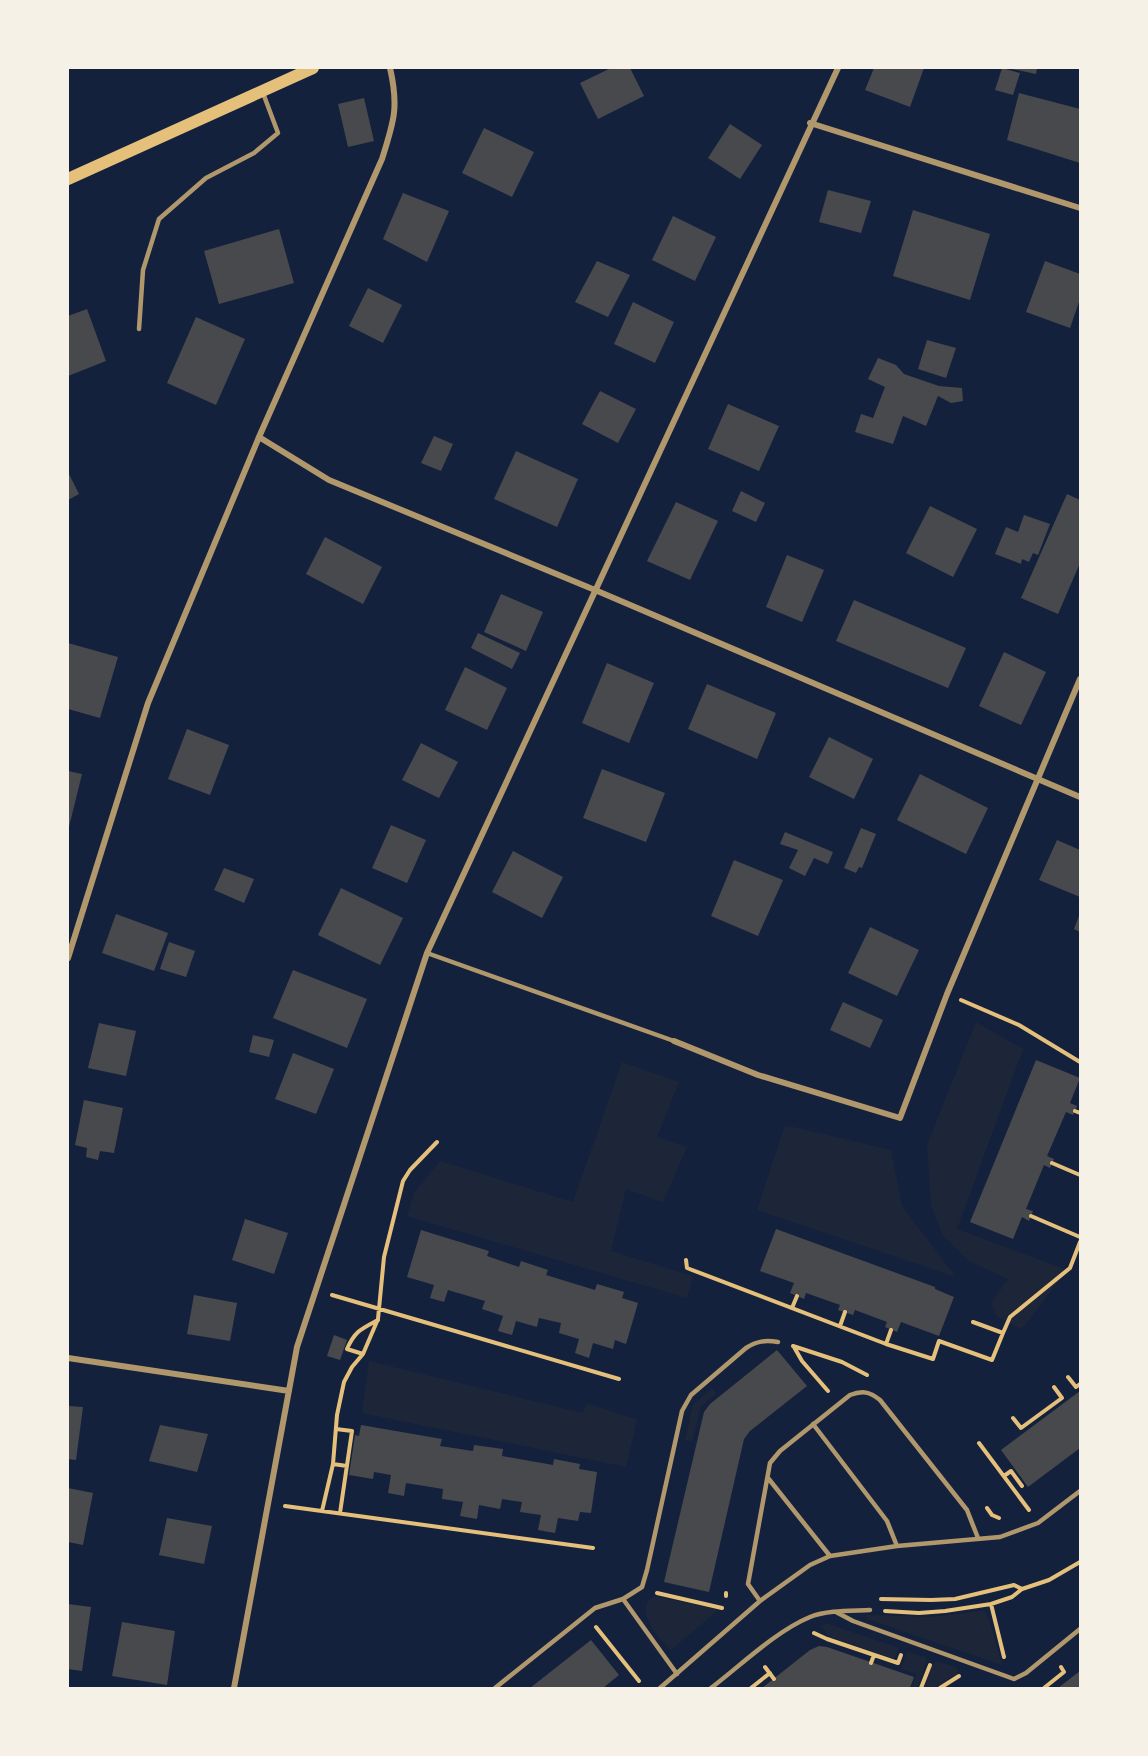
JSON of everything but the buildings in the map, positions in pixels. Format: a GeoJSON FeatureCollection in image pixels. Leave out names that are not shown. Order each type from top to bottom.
{"type":"FeatureCollection","features":[{"type":"Feature","properties":{"kind":"main road"},"geometry":{"type":"LineString","coordinates":[[68,179],[313,68]]}},
{"type":"Feature","properties":{"kind":"street"},"geometry":{"type":"LineString","coordinates":[[68,958],[148,703],[259,437],[382,159],[394,123],[396,94],[390,68]]}},
{"type":"Feature","properties":{"kind":"street"},"geometry":{"type":"LineString","coordinates":[[234,1689],[297,1347],[427,953],[810,123],[838,68]]}},
{"type":"Feature","properties":{"kind":"street"},"geometry":{"type":"LineString","coordinates":[[810,123],[1080,208]]}},
{"type":"Feature","properties":{"kind":"street"},"geometry":{"type":"LineString","coordinates":[[259,437],[329,480],[595,590],[1080,797]]}},
{"type":"Feature","properties":{"kind":"street"},"geometry":{"type":"LineString","coordinates":[[674,1041],[758,1075],[900,1118],[947,994],[1080,679]]}},
{"type":"Feature","properties":{"kind":"street"},"geometry":{"type":"LineString","coordinates":[[68,1358],[289,1391]]}},
{"type":"Feature","properties":{"kind":"lane"},"geometry":{"type":"LineString","coordinates":[[139,329],[143,270],[159,219],[206,178],[254,153],[278,133],[262,91]]}},
{"type":"Feature","properties":{"kind":"lane"},"geometry":{"type":"LineString","coordinates":[[427,953],[674,1041]]}},
{"type":"Feature","properties":{"kind":"lane"},"geometry":{"type":"LineString","coordinates":[[495,1689],[596,1608],[623,1599],[642,1587],[682,1411],[691,1395],[746,1348],[755,1342],[766,1340],[778,1342]]}},
{"type":"Feature","properties":{"kind":"lane"},"geometry":{"type":"LineString","coordinates":[[760,1601],[748,1584],[770,1463],[780,1451],[850,1395],[862,1391],[880,1400],[967,1510],[978,1538]]}},
{"type":"Feature","properties":{"kind":"lane"},"geometry":{"type":"LineString","coordinates":[[813,1424],[887,1521],[897,1546]]}},
{"type":"Feature","properties":{"kind":"lane"},"geometry":{"type":"LineString","coordinates":[[768,1478],[830,1556]]}},
{"type":"Feature","properties":{"kind":"lane"},"geometry":{"type":"LineString","coordinates":[[660,1689],[760,1601],[810,1565],[830,1556],[897,1546],[1000,1536],[1038,1522],[1080,1491]]}},
{"type":"Feature","properties":{"kind":"lane"},"geometry":{"type":"LineString","coordinates":[[623,1599],[677,1674]]}},
{"type":"Feature","properties":{"kind":"lane"},"geometry":{"type":"LineString","coordinates":[[711,1689],[786,1630],[811,1617],[836,1611],[870,1610]]}},
{"type":"Feature","properties":{"kind":"lane"},"geometry":{"type":"LineString","coordinates":[[836,1611],[853,1621],[1014,1679],[1026,1673],[1080,1629]]}},
{"type":"Feature","properties":{"kind":"path"},"geometry":{"type":"LineString","coordinates":[[947,994],[1019,1025],[1080,1062]]}},
{"type":"Feature","properties":{"kind":"path"},"geometry":{"type":"LineString","coordinates":[[1075,1111],[1080,1113]]}},
{"type":"Feature","properties":{"kind":"path"},"geometry":{"type":"LineString","coordinates":[[322,1511],[333,1464],[344,1382],[352,1367],[363,1354],[378,1320],[384,1257],[403,1181],[410,1170],[437,1142]]}},
{"type":"Feature","properties":{"kind":"path"},"geometry":{"type":"LineString","coordinates":[[1052,1163],[1080,1174]]}},
{"type":"Feature","properties":{"kind":"path"},"geometry":{"type":"LineString","coordinates":[[1031,1216],[1080,1237]]}},
{"type":"Feature","properties":{"kind":"path"},"geometry":{"type":"LineString","coordinates":[[686,1260],[687,1268],[886,1344],[933,1359],[939,1341],[992,1360],[1010,1317],[1070,1268],[1080,1242]]}},
{"type":"Feature","properties":{"kind":"path"},"geometry":{"type":"LineString","coordinates":[[329,1294],[619,1379]]}},
{"type":"Feature","properties":{"kind":"path"},"geometry":{"type":"LineString","coordinates":[[792,1308],[797,1296]]}},
{"type":"Feature","properties":{"kind":"path"},"geometry":{"type":"LineString","coordinates":[[840,1326],[845,1312]]}},
{"type":"Feature","properties":{"kind":"path"},"geometry":{"type":"LineString","coordinates":[[363,1354],[347,1349],[352,1336],[378,1320]]}},
{"type":"Feature","properties":{"kind":"path"},"geometry":{"type":"LineString","coordinates":[[974,1322],[1003,1333]]}},
{"type":"Feature","properties":{"kind":"path"},"geometry":{"type":"LineString","coordinates":[[886,1344],[891,1330]]}},
{"type":"Feature","properties":{"kind":"path"},"geometry":{"type":"LineString","coordinates":[[778,1342],[842,1362],[869,1377]]}},
{"type":"Feature","properties":{"kind":"path"},"geometry":{"type":"LineString","coordinates":[[794,1346],[802,1361],[828,1392]]}},
{"type":"Feature","properties":{"kind":"path"},"geometry":{"type":"LineString","coordinates":[[1068,1377],[1076,1387],[1080,1384]]}},
{"type":"Feature","properties":{"kind":"path"},"geometry":{"type":"LineString","coordinates":[[1013,1418],[1021,1428],[1032,1423],[1062,1398],[1054,1387]]}},
{"type":"Feature","properties":{"kind":"path"},"geometry":{"type":"LineString","coordinates":[[336,1429],[352,1431],[340,1514]]}},
{"type":"Feature","properties":{"kind":"path"},"geometry":{"type":"LineString","coordinates":[[979,1443],[1028,1507],[1019,1513]]}},
{"type":"Feature","properties":{"kind":"path"},"geometry":{"type":"LineString","coordinates":[[333,1464],[347,1466]]}},
{"type":"Feature","properties":{"kind":"path"},"geometry":{"type":"LineString","coordinates":[[1004,1476],[1011,1471],[1022,1486]]}},
{"type":"Feature","properties":{"kind":"path"},"geometry":{"type":"LineString","coordinates":[[282,1505],[593,1548]]}},
{"type":"Feature","properties":{"kind":"path"},"geometry":{"type":"LineString","coordinates":[[986,1506],[992,1515],[999,1518]]}},
{"type":"Feature","properties":{"kind":"path"},"geometry":{"type":"LineString","coordinates":[[870,1610],[919,1613],[991,1604],[1022,1589],[1049,1580],[1080,1562]]}},
{"type":"Feature","properties":{"kind":"path"},"geometry":{"type":"LineString","coordinates":[[873,1598],[955,1599],[1014,1585],[1022,1589]]}},
{"type":"Feature","properties":{"kind":"path"},"geometry":{"type":"LineString","coordinates":[[671,1596],[722,1608]]}},
{"type":"Feature","properties":{"kind":"path"},"geometry":{"type":"LineString","coordinates":[[991,1604],[1004,1658]]}},
{"type":"Feature","properties":{"kind":"path"},"geometry":{"type":"LineString","coordinates":[[586,1615],[639,1681]]}},
{"type":"Feature","properties":{"kind":"path"},"geometry":{"type":"LineString","coordinates":[[827,1639],[898,1663]]}},
{"type":"Feature","properties":{"kind":"path"},"geometry":{"type":"LineString","coordinates":[[871,1663],[874,1655]]}},
{"type":"Feature","properties":{"kind":"path"},"geometry":{"type":"LineString","coordinates":[[766,1668],[774,1679]]}},
{"type":"Feature","properties":{"kind":"path"},"geometry":{"type":"LineString","coordinates":[[751,1689],[770,1673]]}},
{"type":"Feature","properties":{"kind":"path"},"geometry":{"type":"LineString","coordinates":[[1043,1688],[1061,1674]]}},
{"type":"Feature","properties":{"kind":"path"},"geometry":{"type":"LineString","coordinates":[[921,1689],[925,1677]]}},
{"type":"Feature","properties":{"kind":"path"},"geometry":{"type":"LineString","coordinates":[[940,1689],[958,1677]]}},
{"type":"Feature","properties":{"kind":"shaded area"},"geometry":{"type":"Polygon","coordinates":[[[976,1022],[1023,1049],[957,1229],[1067,1270],[1022,1329],[997,1317],[991,1303],[1008,1279],[969,1261],[942,1234],[931,1205],[927,1145],[976,1022]]]}},
{"type":"Feature","properties":{"kind":"shaded area"},"geometry":{"type":"Polygon","coordinates":[[[622,1062],[679,1082],[657,1137],[687,1147],[663,1202],[626,1189],[611,1251],[693,1276],[687,1298],[407,1216],[414,1193],[440,1161],[573,1202],[622,1062]]]}},
{"type":"Feature","properties":{"kind":"shaded area"},"geometry":{"type":"Polygon","coordinates":[[[785,1125],[891,1150],[902,1206],[956,1277],[757,1210],[785,1125]]]}},
{"type":"Feature","properties":{"kind":"shaded area"},"geometry":{"type":"Polygon","coordinates":[[[369,1361],[583,1413],[587,1403],[637,1420],[626,1467],[362,1413],[369,1361]]]}},
{"type":"Feature","properties":{"kind":"shaded area"},"geometry":{"type":"Polygon","coordinates":[[[712,1388],[716,1393],[701,1407],[692,1441],[685,1440],[693,1405],[712,1388]]]}},
{"type":"Feature","properties":{"kind":"shaded area"},"geometry":{"type":"Polygon","coordinates":[[[654,1596],[717,1611],[671,1650],[655,1632],[647,1616],[648,1602],[654,1596]]]}},
{"type":"Feature","properties":{"kind":"shaded area"},"geometry":{"type":"Polygon","coordinates":[[[984,1611],[989,1619],[1002,1665],[867,1619],[866,1615],[934,1617],[984,1611]]]}},
{"type":"Feature","properties":{"kind":"shaded area"},"geometry":{"type":"Polygon","coordinates":[[[829,1624],[899,1648],[894,1659],[828,1636],[821,1625],[829,1624]]]}},
{"type":"Feature","properties":{"kind":"shaded area"},"geometry":{"type":"Polygon","coordinates":[[[907,1651],[925,1657],[927,1660],[917,1688],[912,1688],[916,1674],[901,1669],[907,1651]]]}},
{"type":"Feature","properties":{"kind":"shaded area"},"geometry":{"type":"Polygon","coordinates":[[[937,1661],[957,1668],[957,1673],[935,1688],[924,1688],[932,1665],[937,1661]]]}}]}
